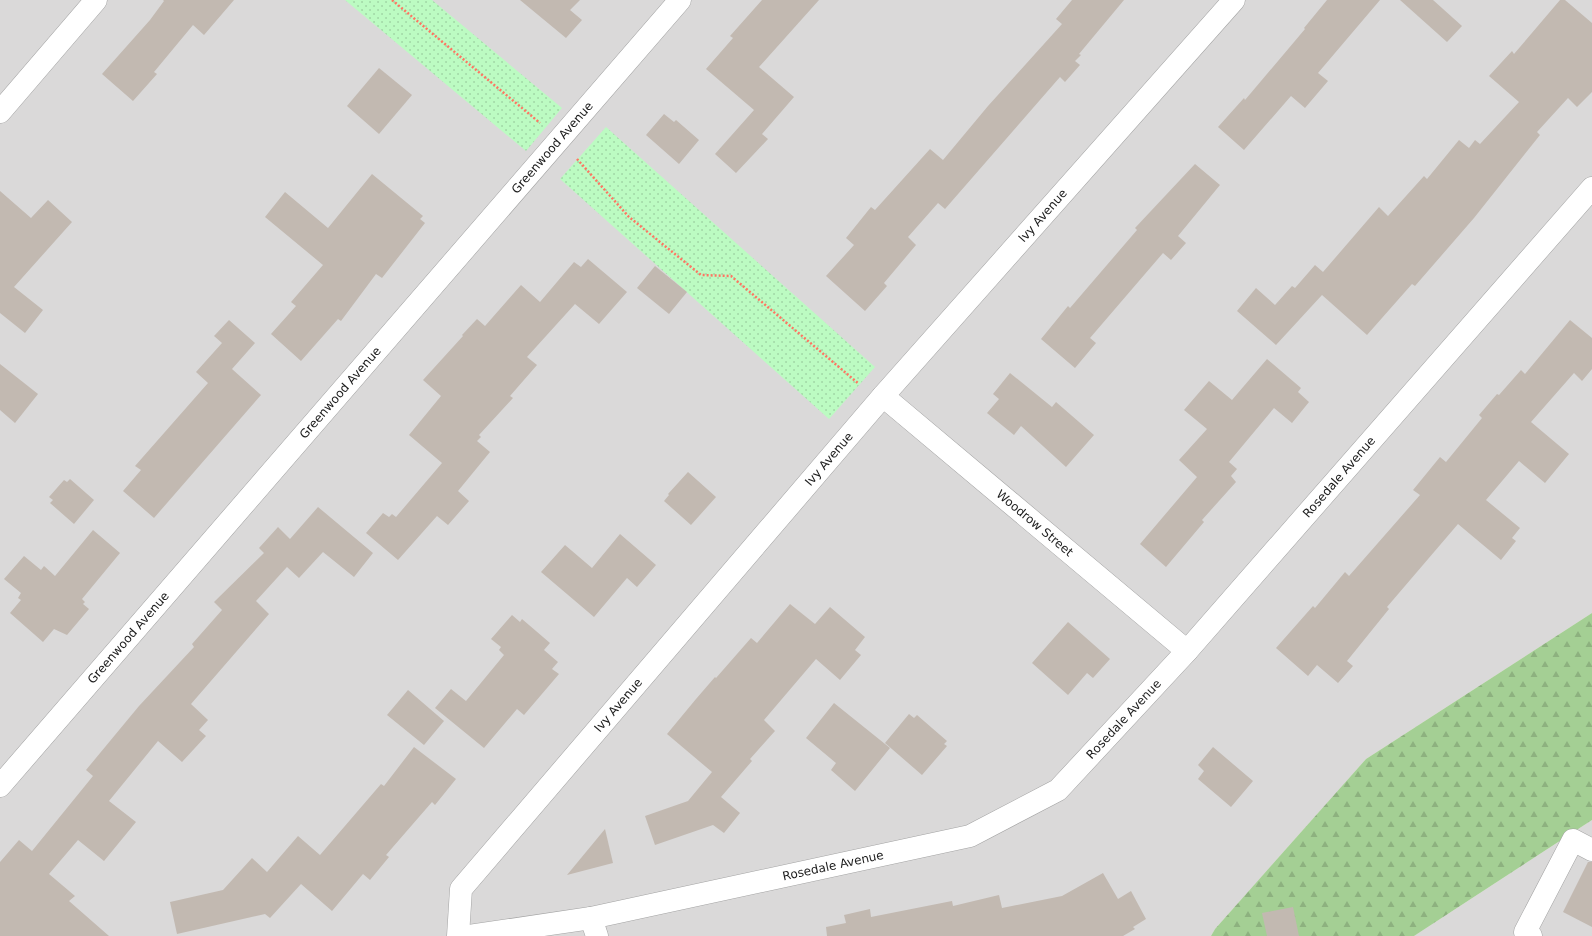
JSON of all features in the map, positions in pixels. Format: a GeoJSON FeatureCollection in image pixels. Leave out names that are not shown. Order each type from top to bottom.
{"type":"FeatureCollection","features":[{"type":"Feature","properties":{"kind":"street"},"geometry":{"type":"LineString","coordinates":[[0,112],[96,0]]}},
{"type":"Feature","properties":{"kind":"street","name":"Greenwood Avenue"},"geometry":{"type":"LineString","coordinates":[[0,786],[680,0]]}},
{"type":"Feature","properties":{"kind":"street","name":"Ivy Avenue"},"geometry":{"type":"LineString","coordinates":[[458,936],[461,889],[883,396],[1234,0]]}},
{"type":"Feature","properties":{"kind":"street","name":"Rosedale Avenue"},"geometry":{"type":"LineString","coordinates":[[469,936],[594,927],[970,836],[1058,790],[1187,650],[1592,188]]}},
{"type":"Feature","properties":{"kind":"street","name":"Woodrow Street"},"geometry":{"type":"LineString","coordinates":[[883,396],[1187,650]]}},
{"type":"Feature","properties":{"kind":"street"},"geometry":{"type":"LineString","coordinates":[[1531,936],[1525,932],[1573,840],[1592,850]]}},
{"type":"Feature","properties":{"kind":"path"},"geometry":{"type":"LineString","coordinates":[[392,0],[559,139],[629,217],[701,275],[731,276],[857,383],[883,396]]}},
{"type":"Feature","properties":{"kind":"shaded area"},"geometry":{"type":"Polygon","coordinates":[[[0,0],[1592,0],[1592,613],[1366,759],[1215,929],[1211,936],[0,936],[0,0]]]}},
{"type":"Feature","properties":{"kind":"shaded area"},"geometry":{"type":"Polygon","coordinates":[[[1592,820],[1592,936],[1414,936],[1592,820]]]}},
{"type":"Feature","properties":{"kind":"green space"},"geometry":{"type":"Polygon","coordinates":[[[345,0],[432,0],[562,108],[526,151],[345,0]]]}},
{"type":"Feature","properties":{"kind":"green space"},"geometry":{"type":"Polygon","coordinates":[[[606,127],[875,367],[829,419],[560,179],[606,127]]]}},
{"type":"Feature","properties":{"kind":"green space"},"geometry":{"type":"Polygon","coordinates":[[[1592,613],[1592,820],[1414,936],[1211,936],[1215,929],[1366,759],[1592,613]]]}},
{"type":"Feature","properties":{"kind":"building"},"geometry":{"type":"Polygon","coordinates":[[[163,0],[234,0],[204,35],[193,25],[154,72],[157,74],[133,101],[102,74],[150,20],[164,1],[163,0]]]}},
{"type":"Feature","properties":{"kind":"building"},"geometry":{"type":"Polygon","coordinates":[[[520,0],[580,0],[570,10],[582,20],[566,38],[520,0]]]}},
{"type":"Feature","properties":{"kind":"building"},"geometry":{"type":"Polygon","coordinates":[[[762,0],[819,0],[759,67],[794,97],[762,134],[768,139],[736,173],[715,154],[754,110],[706,69],[733,38],[730,36],[762,0]]]}},
{"type":"Feature","properties":{"kind":"building"},"geometry":{"type":"Polygon","coordinates":[[[1072,0],[1124,0],[1079,54],[1081,55],[1075,61],[1080,65],[1065,82],[1060,77],[945,209],[938,203],[908,237],[916,245],[884,283],[887,286],[865,311],[826,276],[854,245],[846,238],[871,207],[875,210],[930,149],[943,160],[988,106],[1062,24],[1056,19],[1072,0]]]}},
{"type":"Feature","properties":{"kind":"building"},"geometry":{"type":"Polygon","coordinates":[[[1327,0],[1380,0],[1318,73],[1328,81],[1305,108],[1291,96],[1244,150],[1218,127],[1244,98],[1245,100],[1305,29],[1304,28],[1327,0]]]}},
{"type":"Feature","properties":{"kind":"building"},"geometry":{"type":"Polygon","coordinates":[[[1400,0],[1433,0],[1462,26],[1447,42],[1400,0]]]}},
{"type":"Feature","properties":{"kind":"building"},"geometry":{"type":"Polygon","coordinates":[[[1560,0],[1565,0],[1592,23],[1592,92],[1577,107],[1568,98],[1537,132],[1540,135],[1474,218],[1415,286],[1412,284],[1367,335],[1322,295],[1276,345],[1237,311],[1256,288],[1275,305],[1292,286],[1295,288],[1315,265],[1323,272],[1379,207],[1388,216],[1424,176],[1427,179],[1459,140],[1469,148],[1475,140],[1480,144],[1519,102],[1489,76],[1512,51],[1514,54],[1560,0]]]}},
{"type":"Feature","properties":{"kind":"building"},"geometry":{"type":"Polygon","coordinates":[[[379,68],[412,95],[379,134],[347,106],[379,68]]]}},
{"type":"Feature","properties":{"kind":"building"},"geometry":{"type":"Polygon","coordinates":[[[664,114],[674,122],[676,120],[699,140],[679,164],[646,135],[664,114]]]}},
{"type":"Feature","properties":{"kind":"building"},"geometry":{"type":"Polygon","coordinates":[[[1195,164],[1220,185],[1178,236],[1186,243],[1171,260],[1163,253],[1090,338],[1096,343],[1075,368],[1041,339],[1068,306],[1070,308],[1137,230],[1135,228],[1195,164]]]}},
{"type":"Feature","properties":{"kind":"building"},"geometry":{"type":"Polygon","coordinates":[[[372,174],[423,216],[420,219],[425,223],[382,278],[376,274],[341,321],[338,319],[301,361],[271,334],[296,306],[291,302],[323,265],[265,217],[285,192],[328,228],[372,174]]]}},
{"type":"Feature","properties":{"kind":"building"},"geometry":{"type":"Polygon","coordinates":[[[0,191],[31,218],[48,200],[72,222],[14,287],[43,310],[25,333],[0,313],[0,191]]]}},
{"type":"Feature","properties":{"kind":"building"},"geometry":{"type":"Polygon","coordinates":[[[588,259],[627,292],[599,324],[575,304],[527,357],[537,365],[510,396],[513,398],[479,435],[481,437],[477,441],[490,452],[458,491],[469,501],[448,525],[437,516],[398,560],[366,533],[383,513],[389,517],[392,514],[396,517],[442,463],[409,435],[441,396],[423,380],[477,319],[485,326],[521,285],[540,302],[574,262],[581,267],[588,259]]]}},
{"type":"Feature","properties":{"kind":"building"},"geometry":{"type":"Polygon","coordinates":[[[655,266],[687,292],[669,314],[637,288],[655,266]]]}},
{"type":"Feature","properties":{"kind":"building"},"geometry":{"type":"Polygon","coordinates":[[[229,320],[255,343],[232,369],[261,395],[154,518],[123,491],[141,470],[135,466],[208,383],[196,372],[222,343],[214,336],[229,320]]]}},
{"type":"Feature","properties":{"kind":"building"},"geometry":{"type":"Polygon","coordinates":[[[1570,320],[1592,338],[1592,369],[1582,381],[1574,373],[1531,422],[1569,454],[1545,483],[1519,461],[1486,500],[1520,528],[1512,538],[1516,541],[1501,560],[1458,524],[1387,607],[1389,609],[1347,661],[1353,666],[1338,683],[1317,665],[1308,676],[1276,648],[1313,606],[1315,608],[1345,572],[1349,576],[1420,495],[1413,490],[1440,457],[1446,462],[1482,418],[1479,415],[1497,394],[1499,395],[1521,370],[1525,374],[1570,320]]]}},
{"type":"Feature","properties":{"kind":"building"},"geometry":{"type":"Polygon","coordinates":[[[1267,359],[1301,388],[1298,392],[1309,402],[1292,423],[1274,408],[1229,462],[1237,469],[1231,476],[1236,482],[1202,520],[1204,522],[1166,567],[1140,544],[1197,477],[1179,460],[1207,429],[1184,410],[1209,381],[1232,400],[1267,359]]]}},
{"type":"Feature","properties":{"kind":"building"},"geometry":{"type":"Polygon","coordinates":[[[0,364],[38,394],[15,423],[0,410],[0,364]]]}},
{"type":"Feature","properties":{"kind":"building"},"geometry":{"type":"Polygon","coordinates":[[[1010,373],[1052,407],[1056,402],[1094,435],[1066,467],[1021,426],[1014,435],[987,413],[999,399],[993,394],[1010,373]]]}},
{"type":"Feature","properties":{"kind":"building"},"geometry":{"type":"Polygon","coordinates":[[[688,472],[716,497],[691,525],[664,501],[669,495],[668,494],[688,472]]]}},
{"type":"Feature","properties":{"kind":"building"},"geometry":{"type":"Polygon","coordinates":[[[70,479],[94,500],[74,524],[50,503],[53,500],[49,497],[64,480],[67,482],[70,479]]]}},
{"type":"Feature","properties":{"kind":"building"},"geometry":{"type":"Polygon","coordinates":[[[318,507],[373,553],[354,577],[323,552],[299,578],[287,567],[256,601],[269,614],[191,704],[208,720],[199,730],[206,736],[182,762],[158,741],[109,801],[136,822],[104,861],[78,840],[49,874],[75,896],[69,901],[109,936],[0,936],[0,862],[19,840],[32,851],[93,776],[86,770],[139,706],[194,647],[192,644],[222,610],[214,602],[264,553],[259,548],[278,527],[290,539],[318,507]]]}},
{"type":"Feature","properties":{"kind":"building"},"geometry":{"type":"Polygon","coordinates":[[[93,530],[120,553],[82,599],[85,602],[83,604],[89,609],[67,635],[54,629],[43,642],[10,613],[21,600],[18,598],[21,593],[4,579],[24,556],[41,570],[44,566],[55,576],[93,530]]]}},
{"type":"Feature","properties":{"kind":"building"},"geometry":{"type":"Polygon","coordinates":[[[620,534],[656,565],[637,587],[627,578],[594,617],[541,572],[565,545],[592,568],[620,534]]]}},
{"type":"Feature","properties":{"kind":"building"},"geometry":{"type":"Polygon","coordinates":[[[790,604],[815,624],[830,607],[865,637],[855,650],[861,655],[840,680],[816,659],[764,720],[775,731],[750,759],[752,761],[721,797],[740,813],[724,833],[713,825],[655,845],[645,816],[688,801],[712,772],[667,734],[715,677],[716,678],[751,638],[757,643],[790,604]]]}},
{"type":"Feature","properties":{"kind":"building"},"geometry":{"type":"Polygon","coordinates":[[[512,615],[520,622],[522,619],[550,643],[544,650],[558,662],[552,669],[559,674],[524,715],[517,709],[484,748],[435,708],[451,689],[466,701],[504,655],[499,650],[501,647],[491,639],[512,615]]]}},
{"type":"Feature","properties":{"kind":"building"},"geometry":{"type":"Polygon","coordinates":[[[1068,622],[1110,659],[1093,678],[1087,673],[1068,695],[1032,663],[1068,622]]]}},
{"type":"Feature","properties":{"kind":"building"},"geometry":{"type":"Polygon","coordinates":[[[408,690],[444,721],[424,745],[387,715],[408,690]]]}},
{"type":"Feature","properties":{"kind":"building"},"geometry":{"type":"Polygon","coordinates":[[[834,703],[890,748],[855,791],[831,770],[836,763],[806,738],[834,703]]]}},
{"type":"Feature","properties":{"kind":"building"},"geometry":{"type":"Polygon","coordinates":[[[909,714],[914,718],[917,715],[947,741],[944,744],[947,746],[922,775],[885,743],[909,714]]]}},
{"type":"Feature","properties":{"kind":"building"},"geometry":{"type":"Polygon","coordinates":[[[414,747],[456,779],[435,805],[432,802],[386,855],[389,857],[370,880],[363,874],[332,911],[301,884],[270,918],[265,914],[177,934],[170,902],[223,890],[252,858],[267,872],[298,836],[320,855],[381,784],[384,786],[414,747]]]}},
{"type":"Feature","properties":{"kind":"building"},"geometry":{"type":"Polygon","coordinates":[[[1213,747],[1253,781],[1231,807],[1198,779],[1204,771],[1198,765],[1213,747]]]}},
{"type":"Feature","properties":{"kind":"building"},"geometry":{"type":"Polygon","coordinates":[[[605,829],[613,863],[567,875],[605,829]]]}},
{"type":"Feature","properties":{"kind":"building"},"geometry":{"type":"Polygon","coordinates":[[[1588,862],[1592,862],[1592,927],[1563,912],[1588,862]]]}},
{"type":"Feature","properties":{"kind":"building"},"geometry":{"type":"Polygon","coordinates":[[[1103,873],[1118,899],[1131,891],[1146,919],[1133,927],[1135,929],[1123,936],[827,936],[826,927],[846,923],[844,915],[870,909],[871,917],[952,901],[953,906],[999,895],[1002,908],[1062,896],[1103,873]]]}},
{"type":"Feature","properties":{"kind":"building"},"geometry":{"type":"Polygon","coordinates":[[[1293,907],[1299,936],[1267,936],[1262,913],[1293,907]]]}}]}
